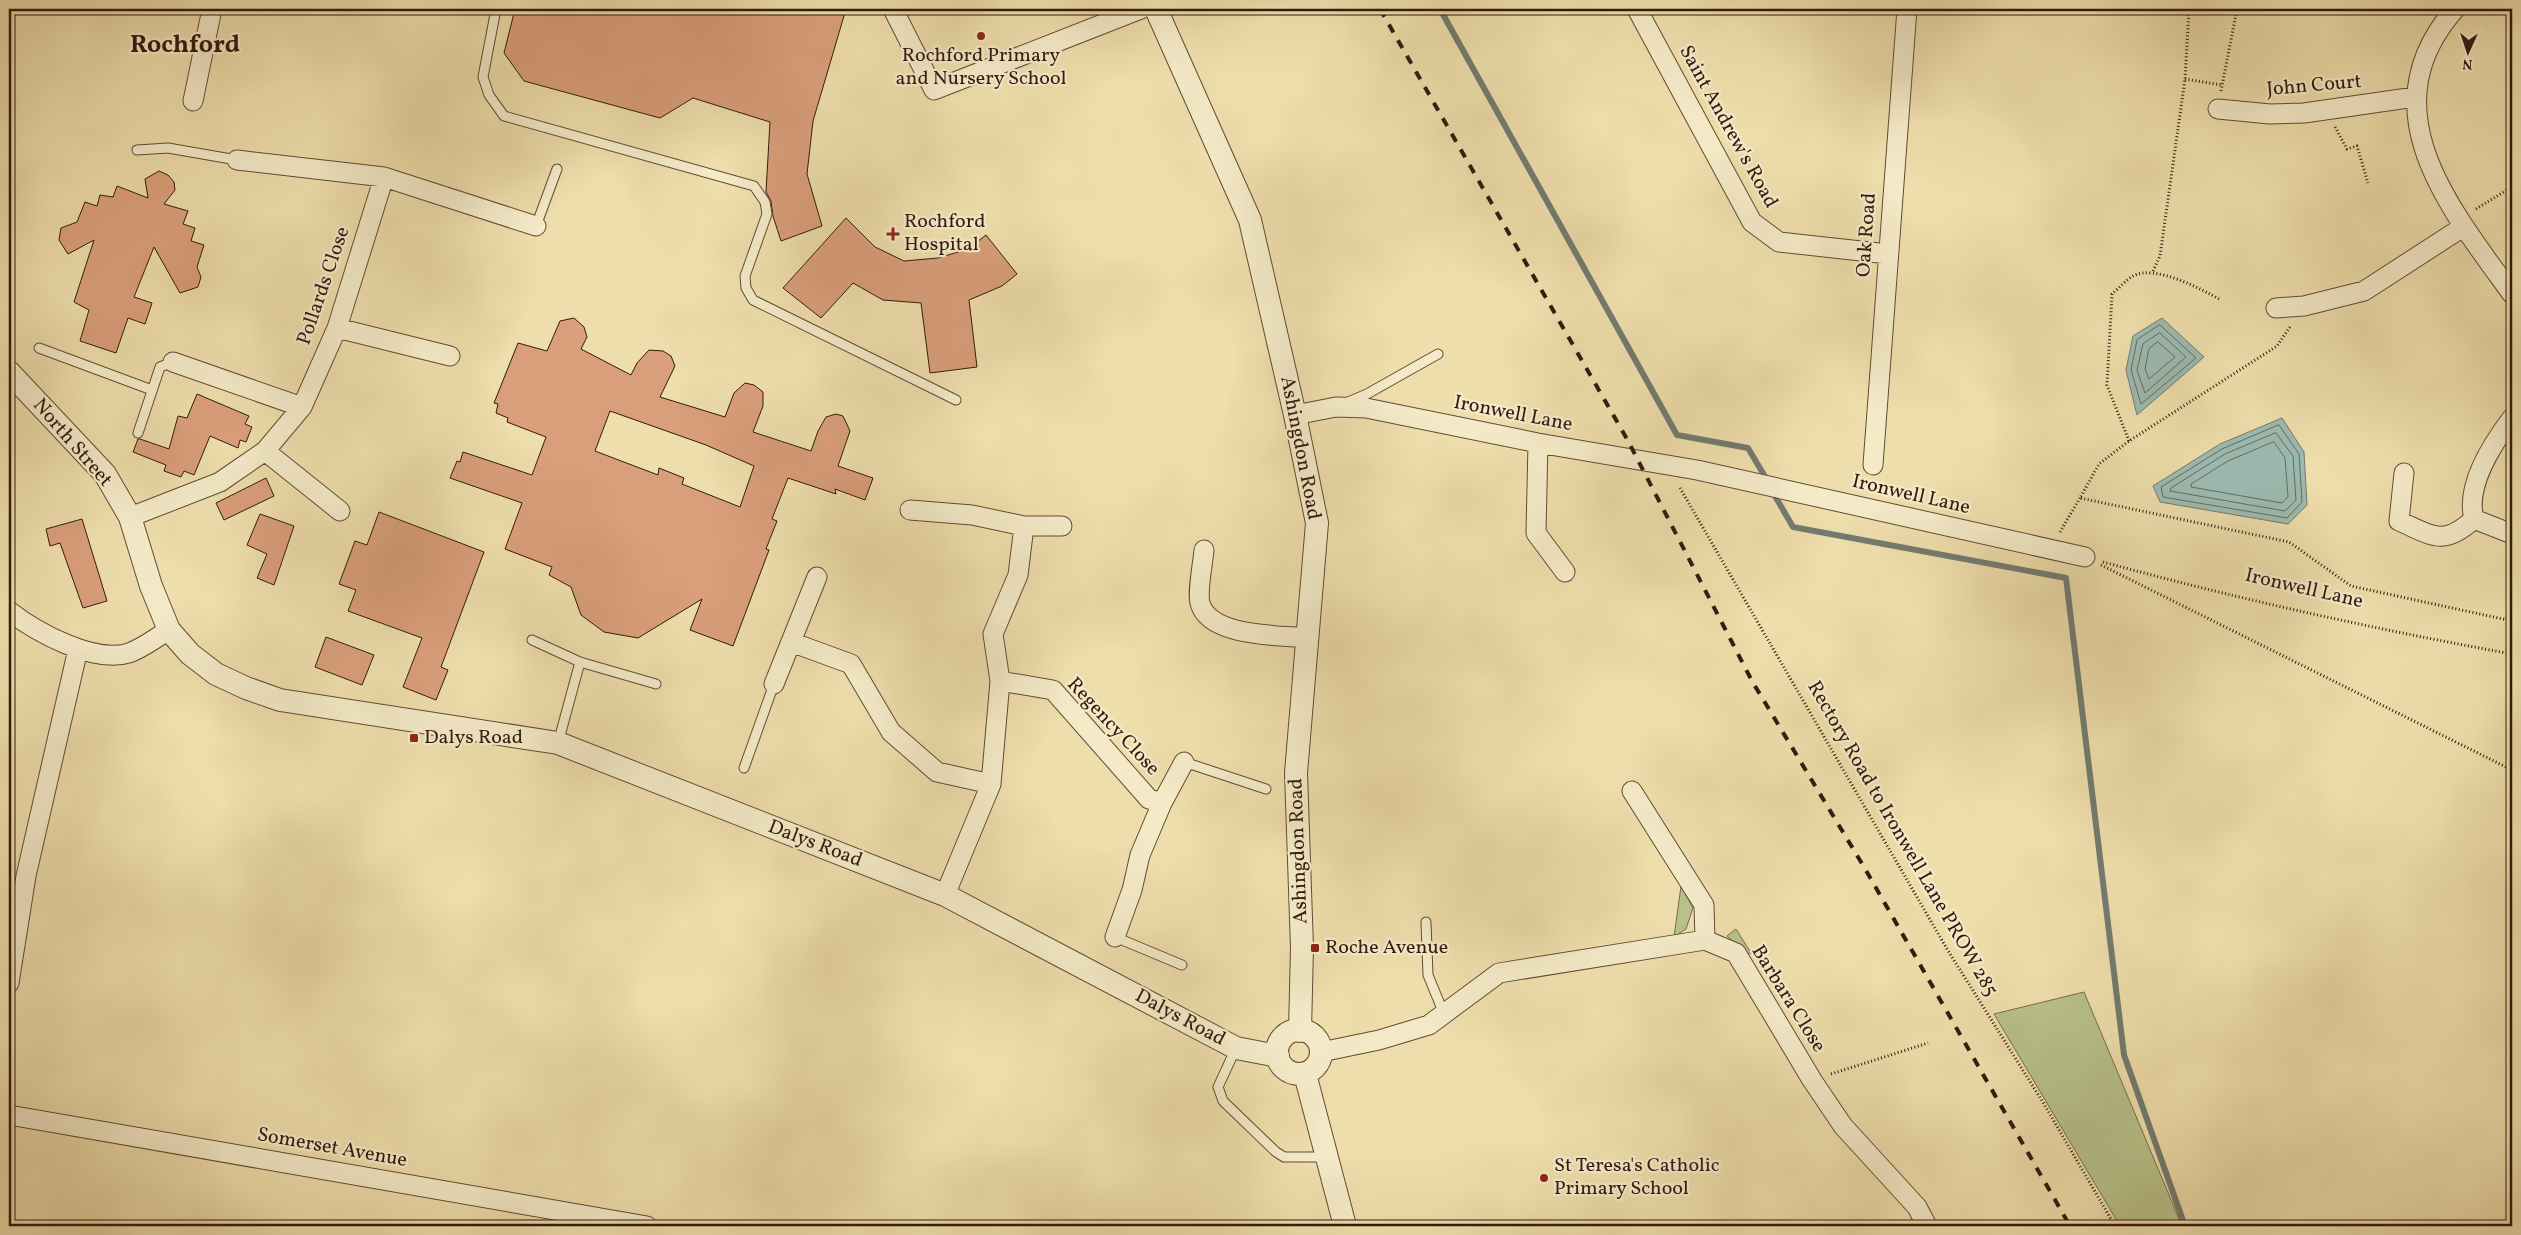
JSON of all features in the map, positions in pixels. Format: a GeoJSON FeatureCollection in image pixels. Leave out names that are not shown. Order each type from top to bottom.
{"type":"FeatureCollection","features":[{"type":"Feature","properties":{"kind":"street"},"geometry":{"type":"LineString","coordinates":[[193,101],[212,9]]}},
{"type":"Feature","properties":{"kind":"street"},"geometry":{"type":"LineString","coordinates":[[893,9],[934,90],[1142,9]]}},
{"type":"Feature","properties":{"kind":"street","name":"Ashingdon Road"},"geometry":{"type":"LineString","coordinates":[[1156,9],[1250,220],[1295,415],[1317,523],[1296,773],[1302,948],[1300,1030]]}},
{"type":"Feature","properties":{"kind":"street","name":"Saint Andrew's Road"},"geometry":{"type":"LineString","coordinates":[[1638,9],[1752,222],[1779,242],[1888,254]]}},
{"type":"Feature","properties":{"kind":"street","name":"Oak Road"},"geometry":{"type":"LineString","coordinates":[[1873,465],[1907,9]]}},
{"type":"Feature","properties":{"kind":"street"},"geometry":{"type":"LineString","coordinates":[[2455,9],[2442,24],[2423,59],[2415,97],[2418,132],[2435,173],[2461,223],[2512,294]]}},
{"type":"Feature","properties":{"kind":"street","name":"John Court"},"geometry":{"type":"LineString","coordinates":[[2218,109],[2270,114],[2326,110],[2415,97]]}},
{"type":"Feature","properties":{"kind":"street"},"geometry":{"type":"LineString","coordinates":[[237,160],[384,177],[536,226]]}},
{"type":"Feature","properties":{"kind":"street","name":"Pollards Close"},"geometry":{"type":"LineString","coordinates":[[130,517],[220,482],[265,451],[302,407],[337,328],[384,177]]}},
{"type":"Feature","properties":{"kind":"street"},"geometry":{"type":"LineString","coordinates":[[2276,308],[2304,306],[2364,291],[2461,223]]}},
{"type":"Feature","properties":{"kind":"street"},"geometry":{"type":"LineString","coordinates":[[337,328],[450,356]]}},
{"type":"Feature","properties":{"kind":"street"},"geometry":{"type":"LineString","coordinates":[[173,362],[302,407]]}},
{"type":"Feature","properties":{"kind":"street","name":"North Street"},"geometry":{"type":"LineString","coordinates":[[9,372],[105,474],[130,517],[151,586],[169,630]]}},
{"type":"Feature","properties":{"kind":"street","name":"Ironwell Lane"},"geometry":{"type":"LineString","coordinates":[[1295,415],[1336,407],[1366,408],[1538,443],[1667,465],[2085,557]]}},
{"type":"Feature","properties":{"kind":"street"},"geometry":{"type":"LineString","coordinates":[[2474,519],[2471,506],[2479,476],[2500,434],[2512,418]]}},
{"type":"Feature","properties":{"kind":"street"},"geometry":{"type":"LineString","coordinates":[[1538,443],[1536,533],[1565,572]]}},
{"type":"Feature","properties":{"kind":"street"},"geometry":{"type":"LineString","coordinates":[[265,451],[340,511]]}},
{"type":"Feature","properties":{"kind":"street"},"geometry":{"type":"LineString","coordinates":[[2404,473],[2399,521],[2429,534],[2446,538],[2461,531],[2474,519]]}},
{"type":"Feature","properties":{"kind":"street"},"geometry":{"type":"LineString","coordinates":[[910,510],[972,516],[1024,526],[1062,526]]}},
{"type":"Feature","properties":{"kind":"street"},"geometry":{"type":"LineString","coordinates":[[2474,519],[2512,534]]}},
{"type":"Feature","properties":{"kind":"street"},"geometry":{"type":"LineString","coordinates":[[945,895],[991,784],[1000,681],[993,634],[1018,575],[1024,526]]}},
{"type":"Feature","properties":{"kind":"street"},"geometry":{"type":"LineString","coordinates":[[1204,550],[1199,602],[1204,613],[1212,621],[1225,627],[1240,630],[1307,638]]}},
{"type":"Feature","properties":{"kind":"street"},"geometry":{"type":"LineString","coordinates":[[774,684],[817,577]]}},
{"type":"Feature","properties":{"kind":"street"},"geometry":{"type":"LineString","coordinates":[[9,611],[43,632],[78,649],[105,654],[129,653],[169,630]]}},
{"type":"Feature","properties":{"kind":"street","name":"Dalys Road"},"geometry":{"type":"LineString","coordinates":[[169,630],[190,654],[216,674],[246,688],[280,700],[558,743],[945,895],[1236,1048],[1278,1056]]}},
{"type":"Feature","properties":{"kind":"street"},"geometry":{"type":"LineString","coordinates":[[791,642],[851,664],[891,732],[938,772],[991,784]]}},
{"type":"Feature","properties":{"kind":"street"},"geometry":{"type":"LineString","coordinates":[[9,983],[26,876],[78,649]]}},
{"type":"Feature","properties":{"kind":"street","name":"Regency Close"},"geometry":{"type":"LineString","coordinates":[[1000,681],[1052,690],[1149,799],[1162,803]]}},
{"type":"Feature","properties":{"kind":"street","name":"Regency Close"},"geometry":{"type":"LineString","coordinates":[[1114,937],[1132,890],[1140,855],[1162,803],[1184,762]]}},
{"type":"Feature","properties":{"kind":"street"},"geometry":{"type":"LineString","coordinates":[[1321,1052],[1379,1040],[1429,1025],[1498,973],[1705,940],[1704,906],[1632,791]]}},
{"type":"Feature","properties":{"kind":"street","name":"Barbara Close"},"geometry":{"type":"LineString","coordinates":[[1705,940],[1736,953],[1812,1080],[1843,1126],[1918,1207],[1927,1226]]}},
{"type":"Feature","properties":{"kind":"street"},"geometry":{"type":"LineString","coordinates":[[1300,1030],[1307,1032],[1317,1040],[1321,1052],[1317,1065],[1305,1074],[1291,1073],[1284,1069],[1277,1050],[1283,1038],[1294,1031],[1300,1030]]}},
{"type":"Feature","properties":{"kind":"street"},"geometry":{"type":"LineString","coordinates":[[1305,1074],[1345,1226]]}},
{"type":"Feature","properties":{"kind":"street","name":"Somerset Avenue"},"geometry":{"type":"LineString","coordinates":[[9,1115],[647,1226]]}},
{"type":"Feature","properties":{"kind":"lane"},"geometry":{"type":"LineString","coordinates":[[496,9],[483,77],[489,95],[504,116],[754,186],[765,202],[767,214],[745,276],[746,288],[753,300],[956,400]]}},
{"type":"Feature","properties":{"kind":"lane"},"geometry":{"type":"LineString","coordinates":[[137,150],[168,148],[237,160]]}},
{"type":"Feature","properties":{"kind":"lane"},"geometry":{"type":"LineString","coordinates":[[536,226],[557,169]]}},
{"type":"Feature","properties":{"kind":"lane"},"geometry":{"type":"LineString","coordinates":[[39,348],[152,390]]}},
{"type":"Feature","properties":{"kind":"lane"},"geometry":{"type":"LineString","coordinates":[[1336,407],[1367,394],[1438,354]]}},
{"type":"Feature","properties":{"kind":"lane"},"geometry":{"type":"LineString","coordinates":[[138,434],[160,367],[173,362]]}},
{"type":"Feature","properties":{"kind":"lane"},"geometry":{"type":"LineString","coordinates":[[532,640],[580,662],[656,684]]}},
{"type":"Feature","properties":{"kind":"lane"},"geometry":{"type":"LineString","coordinates":[[558,743],[580,662]]}},
{"type":"Feature","properties":{"kind":"lane"},"geometry":{"type":"LineString","coordinates":[[744,768],[774,684]]}},
{"type":"Feature","properties":{"kind":"lane"},"geometry":{"type":"LineString","coordinates":[[1184,762],[1266,789]]}},
{"type":"Feature","properties":{"kind":"lane"},"geometry":{"type":"LineString","coordinates":[[1426,922],[1428,975],[1444,1014]]}},
{"type":"Feature","properties":{"kind":"lane"},"geometry":{"type":"LineString","coordinates":[[1114,937],[1182,965]]}},
{"type":"Feature","properties":{"kind":"lane"},"geometry":{"type":"LineString","coordinates":[[1236,1048],[1218,1087],[1223,1101],[1276,1152],[1284,1157],[1327,1157]]}},
{"type":"Feature","properties":{"kind":"path"},"geometry":{"type":"LineString","coordinates":[[2153,271],[2160,256],[2185,79],[2189,9]]}},
{"type":"Feature","properties":{"kind":"path"},"geometry":{"type":"LineString","coordinates":[[2218,109],[2237,9]]}},
{"type":"Feature","properties":{"kind":"path"},"geometry":{"type":"LineString","coordinates":[[2185,79],[2222,85]]}},
{"type":"Feature","properties":{"kind":"path"},"geometry":{"type":"LineString","coordinates":[[2326,110],[2347,149],[2357,146],[2368,183]]}},
{"type":"Feature","properties":{"kind":"path"},"geometry":{"type":"LineString","coordinates":[[2461,223],[2512,186]]}},
{"type":"Feature","properties":{"kind":"path"},"geometry":{"type":"LineString","coordinates":[[2129,441],[2107,385],[2112,294],[2134,276],[2153,271],[2204,290],[2221,300]]}},
{"type":"Feature","properties":{"kind":"path"},"geometry":{"type":"LineString","coordinates":[[2061,530],[2099,464],[2129,441],[2277,346],[2304,306]]}},
{"type":"Feature","properties":{"kind":"path","name":"Rectory Road to Ironwell Lane PROW 285"},"geometry":{"type":"LineString","coordinates":[[1667,465],[1947,949],[2044,1104],[2115,1226]]}},
{"type":"Feature","properties":{"kind":"path"},"geometry":{"type":"LineString","coordinates":[[2080,498],[2289,542],[2351,586],[2512,621]]}},
{"type":"Feature","properties":{"kind":"path"},"geometry":{"type":"LineString","coordinates":[[2085,557],[2512,770]]}},
{"type":"Feature","properties":{"kind":"path","name":"Ironwell Lane"},"geometry":{"type":"LineString","coordinates":[[2085,557],[2210,591],[2400,634],[2512,654]]}},
{"type":"Feature","properties":{"kind":"path"},"geometry":{"type":"LineString","coordinates":[[1812,1080],[1928,1043]]}},
{"type":"Feature","properties":{"kind":"green space"},"geometry":{"type":"Polygon","coordinates":[[[1681,886],[1693,908],[1686,929],[1674,937],[1681,886]]]}},
{"type":"Feature","properties":{"kind":"green space"},"geometry":{"type":"Polygon","coordinates":[[[1736,929],[1751,953],[1747,954],[1727,936],[1736,929]]]}},
{"type":"Feature","properties":{"kind":"green space"},"geometry":{"type":"Polygon","coordinates":[[[2084,992],[2182,1226],[2120,1226],[1994,1014],[2084,992]]]}},
{"type":"Feature","properties":{"kind":"water"},"geometry":{"type":"Polygon","coordinates":[[[2162,318],[2204,357],[2137,415],[2126,370],[2133,336],[2162,318]]]}},
{"type":"Feature","properties":{"kind":"water"},"geometry":{"type":"Polygon","coordinates":[[[2282,418],[2304,452],[2307,505],[2288,524],[2160,502],[2153,486],[2220,444],[2282,418]]]}},
{"type":"Feature","properties":{"kind":"building"},"geometry":{"type":"Polygon","coordinates":[[[515,9],[846,9],[813,121],[807,174],[822,226],[781,241],[773,216],[771,201],[766,192],[770,122],[693,98],[660,118],[524,81],[504,53],[515,9]]]}},
{"type":"Feature","properties":{"kind":"building"},"geometry":{"type":"Polygon","coordinates":[[[159,171],[168,175],[174,182],[175,190],[164,204],[188,211],[183,224],[195,228],[191,241],[204,245],[197,267],[201,277],[198,287],[180,293],[154,247],[134,297],[152,303],[145,324],[128,318],[116,353],[80,341],[89,310],[74,302],[94,240],[68,254],[59,240],[61,228],[77,222],[85,202],[97,206],[100,195],[113,197],[117,186],[148,198],[145,179],[159,171]]]}},
{"type":"Feature","properties":{"kind":"building"},"geometry":{"type":"Polygon","coordinates":[[[846,218],[875,247],[904,261],[938,258],[968,249],[986,235],[1017,274],[1002,286],[969,300],[977,367],[930,373],[921,303],[883,300],[853,283],[821,318],[783,288],[846,218]]]}},
{"type":"Feature","properties":{"kind":"building"},"geometry":{"type":"Polygon","coordinates":[[[574,318],[584,327],[587,337],[581,349],[631,375],[637,363],[649,350],[663,351],[671,356],[675,366],[660,397],[725,417],[734,393],[745,383],[754,385],[763,392],[763,406],[753,432],[811,451],[818,431],[826,417],[836,414],[843,416],[850,431],[838,466],[873,478],[865,500],[835,489],[836,494],[788,478],[772,519],[777,521],[766,549],[769,550],[733,646],[690,630],[702,599],[638,638],[604,632],[581,615],[571,587],[549,575],[552,567],[505,549],[522,503],[450,478],[457,461],[460,462],[463,452],[532,475],[546,437],[507,422],[508,418],[496,413],[498,404],[494,403],[518,343],[547,351],[560,321],[574,318]],[[610,411],[595,451],[658,475],[659,468],[684,478],[682,484],[740,507],[754,466],[706,445],[610,411]]]}},
{"type":"Feature","properties":{"kind":"building"},"geometry":{"type":"Polygon","coordinates":[[[197,394],[249,416],[245,424],[252,427],[246,442],[240,440],[238,448],[210,436],[194,475],[184,471],[181,477],[164,471],[166,465],[133,452],[138,439],[169,449],[178,416],[187,418],[197,394]]]}},
{"type":"Feature","properties":{"kind":"building"},"geometry":{"type":"Polygon","coordinates":[[[266,478],[274,496],[224,520],[216,503],[266,478]]]}},
{"type":"Feature","properties":{"kind":"building"},"geometry":{"type":"Polygon","coordinates":[[[379,512],[484,552],[441,667],[448,670],[436,700],[403,687],[422,638],[348,611],[356,590],[339,584],[355,541],[367,545],[379,512]]]}},
{"type":"Feature","properties":{"kind":"building"},"geometry":{"type":"Polygon","coordinates":[[[260,514],[294,526],[274,585],[257,578],[267,554],[247,545],[260,514]]]}},
{"type":"Feature","properties":{"kind":"building"},"geometry":{"type":"Polygon","coordinates":[[[82,519],[107,601],[83,608],[60,543],[50,546],[46,529],[82,519]]]}},
{"type":"Feature","properties":{"kind":"building"},"geometry":{"type":"Polygon","coordinates":[[[326,637],[374,655],[362,685],[315,667],[326,637]]]}},
{"type":"Feature","properties":{"kind":"waterway"},"geometry":{"type":"LineString","coordinates":[[1440,9],[1677,435],[1748,448],[1767,480]]}},
{"type":"Feature","properties":{"kind":"waterway"},"geometry":{"type":"LineString","coordinates":[[1775,496],[1793,527],[2066,578],[2124,1055],[2185,1226]]}},
{"type":"Feature","properties":{"kind":"railway"},"geometry":{"type":"LineString","coordinates":[[1380,9],[1627,439],[1752,681],[1864,867],[2070,1226]]}},
{"type":"Feature","properties":{"kind":"place","name":"Rochford Primary and Nursery School"},"geometry":{"type":"Point","coordinates":[981,36]}},
{"type":"Feature","properties":{"kind":"place","name":"Rochford Hospital"},"geometry":{"type":"Point","coordinates":[893,234]}},
{"type":"Feature","properties":{"kind":"place","name":"Dalys Road"},"geometry":{"type":"Point","coordinates":[414,738]}},
{"type":"Feature","properties":{"kind":"place","name":"Roche Avenue"},"geometry":{"type":"Point","coordinates":[1315,948]}},
{"type":"Feature","properties":{"kind":"place","name":"St Teresa's Catholic Primary School"},"geometry":{"type":"Point","coordinates":[1544,1178]}},
{"type":"Feature","properties":{"kind":"district","name":"Rochford"},"geometry":{"type":"Point","coordinates":[185,45]}}]}
